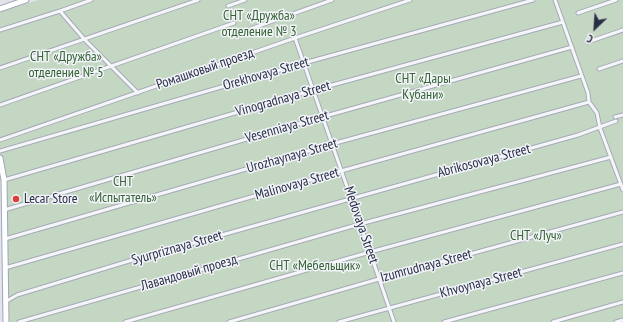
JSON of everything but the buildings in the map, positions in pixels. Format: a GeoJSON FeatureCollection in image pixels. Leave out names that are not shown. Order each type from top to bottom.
{"type":"FeatureCollection","features":[{"type":"Feature","properties":{"kind":"main road"},"geometry":{"type":"LineString","coordinates":[[0,9],[26,0]]}},
{"type":"Feature","properties":{"kind":"main road"},"geometry":{"type":"LineString","coordinates":[[0,158],[4,180],[6,322]]}},
{"type":"Feature","properties":{"kind":"street"},"geometry":{"type":"LineString","coordinates":[[0,30],[91,0]]}},
{"type":"Feature","properties":{"kind":"street"},"geometry":{"type":"LineString","coordinates":[[0,68],[198,0]]}},
{"type":"Feature","properties":{"kind":"street"},"geometry":{"type":"LineString","coordinates":[[228,6],[245,0]]}},
{"type":"Feature","properties":{"kind":"street"},"geometry":{"type":"LineString","coordinates":[[236,34],[332,0]]}},
{"type":"Feature","properties":{"kind":"street","name":"Ромашковый проезд"},"geometry":{"type":"LineString","coordinates":[[0,140],[295,38],[410,0]]}},
{"type":"Feature","properties":{"kind":"street","name":"Orekhovaya Street"},"geometry":{"type":"LineString","coordinates":[[0,151],[304,63],[533,0]]}},
{"type":"Feature","properties":{"kind":"street"},"geometry":{"type":"LineString","coordinates":[[554,0],[588,93],[589,102],[597,113],[600,128],[623,190]]}},
{"type":"Feature","properties":{"kind":"street"},"geometry":{"type":"LineString","coordinates":[[578,13],[616,0]]}},
{"type":"Feature","properties":{"kind":"street"},"geometry":{"type":"LineString","coordinates":[[60,11],[85,40],[138,93]]}},
{"type":"Feature","properties":{"kind":"street","name":"Vinogradnaya Street"},"geometry":{"type":"LineString","coordinates":[[4,180],[314,90],[562,22]]}},
{"type":"Feature","properties":{"kind":"street"},"geometry":{"type":"LineString","coordinates":[[0,105],[234,23]]}},
{"type":"Feature","properties":{"kind":"street"},"geometry":{"type":"LineString","coordinates":[[588,42],[623,30]]}},
{"type":"Feature","properties":{"kind":"street","name":"Medovaya Street"},"geometry":{"type":"LineString","coordinates":[[295,38],[394,322]]}},
{"type":"Feature","properties":{"kind":"street","name":"Vesenniaya Street"},"geometry":{"type":"LineString","coordinates":[[4,210],[322,116],[572,47]]}},
{"type":"Feature","properties":{"kind":"street"},"geometry":{"type":"LineString","coordinates":[[599,69],[623,61]]}},
{"type":"Feature","properties":{"kind":"street","name":"Urozhaynaya Street"},"geometry":{"type":"LineString","coordinates":[[5,239],[332,144],[581,76]]}},
{"type":"Feature","properties":{"kind":"street","name":"Malinovaya Street"},"geometry":{"type":"LineString","coordinates":[[5,268],[341,171],[589,102]]}},
{"type":"Feature","properties":{"kind":"street","name":"Abrikosovaya Street"},"geometry":{"type":"LineString","coordinates":[[351,198],[578,135],[600,128],[623,115]]}},
{"type":"Feature","properties":{"kind":"street","name":"Лавандовый проезд"},"geometry":{"type":"LineString","coordinates":[[19,322],[360,224],[611,157]]}},
{"type":"Feature","properties":{"kind":"street"},"geometry":{"type":"LineString","coordinates":[[125,322],[370,252],[621,184]]}},
{"type":"Feature","properties":{"kind":"street","name":"Syurpriznaya Street"},"geometry":{"type":"LineString","coordinates":[[5,302],[18,295],[129,261],[351,198]]}},
{"type":"Feature","properties":{"kind":"street","name":"Izumrudnaya Street"},"geometry":{"type":"LineString","coordinates":[[229,322],[623,212]]}},
{"type":"Feature","properties":{"kind":"street","name":"Khvoynaya Street"},"geometry":{"type":"LineString","coordinates":[[339,322],[623,244]]}},
{"type":"Feature","properties":{"kind":"street"},"geometry":{"type":"LineString","coordinates":[[444,322],[623,273]]}},
{"type":"Feature","properties":{"kind":"street"},"geometry":{"type":"LineString","coordinates":[[553,322],[623,302]]}},
{"type":"Feature","properties":{"kind":"street"},"geometry":{"type":"LineString","coordinates":[[616,322],[623,320]]}},
{"type":"Feature","properties":{"kind":"green space"},"geometry":{"type":"Polygon","coordinates":[[[38,0],[623,0],[623,322],[6,322],[4,180],[0,158],[0,12],[38,0]]]}},
{"type":"Feature","properties":{"kind":"place","name":"Lecar Store"},"geometry":{"type":"Point","coordinates":[16,199]}},
{"type":"Feature","properties":{"kind":"park label","name":"СНТ «Дружба» отделение № 3"},"geometry":{"type":"Point","coordinates":[259,24]}},
{"type":"Feature","properties":{"kind":"park label","name":"СНТ «Дружба» отделение № 5"},"geometry":{"type":"Point","coordinates":[66,66]}},
{"type":"Feature","properties":{"kind":"park label","name":"СНТ «Дары Кубани»"},"geometry":{"type":"Point","coordinates":[423,88]}},
{"type":"Feature","properties":{"kind":"park label","name":"СНТ «Испытатель»"},"geometry":{"type":"Point","coordinates":[123,190]}},
{"type":"Feature","properties":{"kind":"park label","name":"СНТ «Луч»"},"geometry":{"type":"Point","coordinates":[536,236]}},
{"type":"Feature","properties":{"kind":"park label","name":"СНТ «Мебельщик»"},"geometry":{"type":"Point","coordinates":[315,266]}}]}
